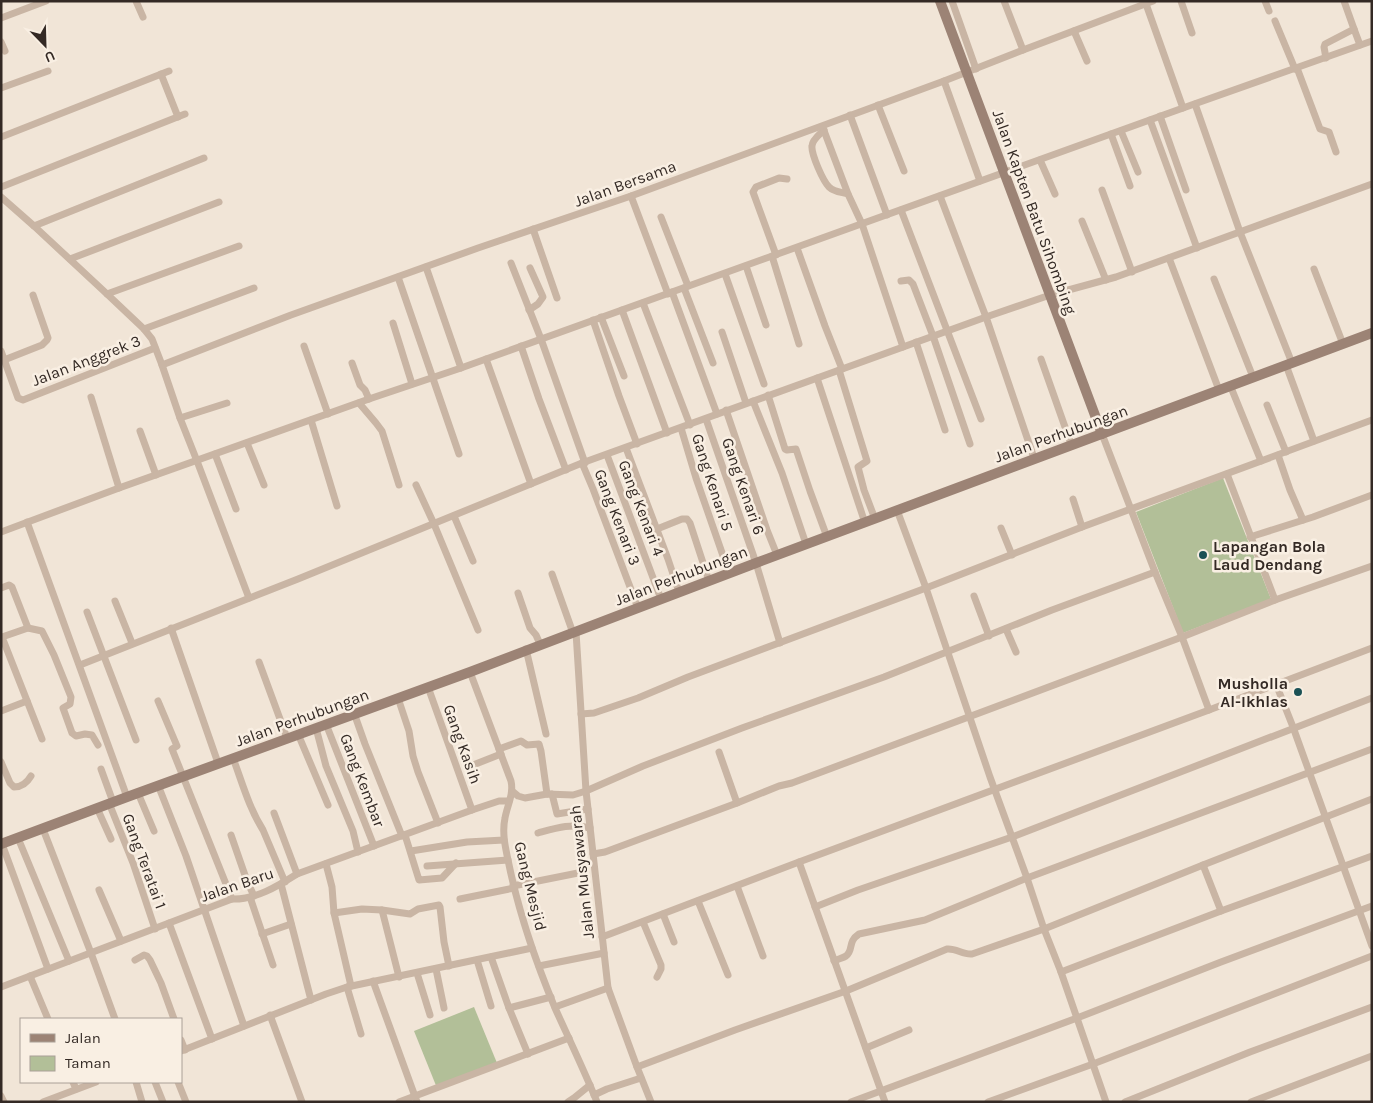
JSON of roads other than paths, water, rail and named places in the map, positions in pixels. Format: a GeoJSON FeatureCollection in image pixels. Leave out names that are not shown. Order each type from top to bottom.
{"type":"FeatureCollection","features":[{"type":"Feature","properties":{"kind":"main road","name":"Jalan Kapten Batu Sihombing"},"geometry":{"type":"LineString","coordinates":[[940,1],[972,71],[1004,172],[1102,434]]}},
{"type":"Feature","properties":{"kind":"main road","name":"Jalan Perhubungan"},"geometry":{"type":"LineString","coordinates":[[2,844],[158,785],[470,672],[526,649],[1071,444],[1372,333]]}},
{"type":"Feature","properties":{"kind":"street"},"geometry":{"type":"LineString","coordinates":[[1,18],[46,1]]}},
{"type":"Feature","properties":{"kind":"street"},"geometry":{"type":"LineString","coordinates":[[136,1],[143,17]]}},
{"type":"Feature","properties":{"kind":"street"},"geometry":{"type":"LineString","coordinates":[[952,1],[972,71]]}},
{"type":"Feature","properties":{"kind":"street"},"geometry":{"type":"LineString","coordinates":[[1004,1],[1023,50]]}},
{"type":"Feature","properties":{"kind":"street"},"geometry":{"type":"LineString","coordinates":[[1181,1],[1192,33]]}},
{"type":"Feature","properties":{"kind":"street"},"geometry":{"type":"LineString","coordinates":[[1265,1],[1269,11]]}},
{"type":"Feature","properties":{"kind":"street"},"geometry":{"type":"LineString","coordinates":[[1344,1],[1360,45]]}},
{"type":"Feature","properties":{"kind":"street"},"geometry":{"type":"LineString","coordinates":[[1150,3],[1183,108]]}},
{"type":"Feature","properties":{"kind":"street","name":"Jalan Bersama"},"geometry":{"type":"LineString","coordinates":[[162,365],[290,315],[823,127],[850,115],[1150,3]]}},
{"type":"Feature","properties":{"kind":"street"},"geometry":{"type":"LineString","coordinates":[[1276,21],[1320,129],[1329,132],[1336,152]]}},
{"type":"Feature","properties":{"kind":"street"},"geometry":{"type":"LineString","coordinates":[[1326,58],[1325,44],[1354,29]]}},
{"type":"Feature","properties":{"kind":"street"},"geometry":{"type":"LineString","coordinates":[[1074,31],[1087,61]]}},
{"type":"Feature","properties":{"kind":"street"},"geometry":{"type":"LineString","coordinates":[[1,532],[119,488],[725,274],[1372,41]]}},
{"type":"Feature","properties":{"kind":"street"},"geometry":{"type":"LineString","coordinates":[[1,42],[5,51]]}},
{"type":"Feature","properties":{"kind":"street"},"geometry":{"type":"LineString","coordinates":[[1,88],[48,71]]}},
{"type":"Feature","properties":{"kind":"street"},"geometry":{"type":"LineString","coordinates":[[1,137],[169,71]]}},
{"type":"Feature","properties":{"kind":"street"},"geometry":{"type":"LineString","coordinates":[[1,187],[181,115],[161,74]]}},
{"type":"Feature","properties":{"kind":"street"},"geometry":{"type":"LineString","coordinates":[[944,81],[980,181]]}},
{"type":"Feature","properties":{"kind":"street"},"geometry":{"type":"LineString","coordinates":[[1195,104],[1289,364],[1314,441]]}},
{"type":"Feature","properties":{"kind":"street"},"geometry":{"type":"LineString","coordinates":[[878,105],[904,172]]}},
{"type":"Feature","properties":{"kind":"street"},"geometry":{"type":"LineString","coordinates":[[850,115],[887,215]]}},
{"type":"Feature","properties":{"kind":"street"},"geometry":{"type":"LineString","coordinates":[[1160,116],[1186,190]]}},
{"type":"Feature","properties":{"kind":"street"},"geometry":{"type":"LineString","coordinates":[[1150,120],[1197,248]]}},
{"type":"Feature","properties":{"kind":"street"},"geometry":{"type":"LineString","coordinates":[[823,127],[848,194],[862,224],[902,347]]}},
{"type":"Feature","properties":{"kind":"street"},"geometry":{"type":"LineString","coordinates":[[823,127],[813,141],[812,146],[816,159],[830,188],[848,194]]}},
{"type":"Feature","properties":{"kind":"street"},"geometry":{"type":"LineString","coordinates":[[1121,131],[1138,172]]}},
{"type":"Feature","properties":{"kind":"street"},"geometry":{"type":"LineString","coordinates":[[1111,134],[1130,186]]}},
{"type":"Feature","properties":{"kind":"street"},"geometry":{"type":"LineString","coordinates":[[34,226],[204,158]]}},
{"type":"Feature","properties":{"kind":"street"},"geometry":{"type":"LineString","coordinates":[[1040,160],[1055,194]]}},
{"type":"Feature","properties":{"kind":"street"},"geometry":{"type":"LineString","coordinates":[[787,179],[780,178],[764,184],[754,188],[753,192],[774,256],[799,344]]}},
{"type":"Feature","properties":{"kind":"street"},"geometry":{"type":"LineString","coordinates":[[80,665],[583,463],[948,330],[1050,295],[1132,272],[1372,184]]}},
{"type":"Feature","properties":{"kind":"street"},"geometry":{"type":"LineString","coordinates":[[1102,190],[1132,272]]}},
{"type":"Feature","properties":{"kind":"street"},"geometry":{"type":"LineString","coordinates":[[631,196],[717,414]]}},
{"type":"Feature","properties":{"kind":"street"},"geometry":{"type":"LineString","coordinates":[[940,196],[986,317],[1034,458]]}},
{"type":"Feature","properties":{"kind":"street"},"geometry":{"type":"LineString","coordinates":[[1,198],[70,259],[144,329],[152,339],[249,598]]}},
{"type":"Feature","properties":{"kind":"street"},"geometry":{"type":"LineString","coordinates":[[70,259],[219,202]]}},
{"type":"Feature","properties":{"kind":"street"},"geometry":{"type":"LineString","coordinates":[[901,210],[981,419]]}},
{"type":"Feature","properties":{"kind":"street"},"geometry":{"type":"LineString","coordinates":[[661,217],[713,363]]}},
{"type":"Feature","properties":{"kind":"street"},"geometry":{"type":"LineString","coordinates":[[1082,221],[1106,280]]}},
{"type":"Feature","properties":{"kind":"street"},"geometry":{"type":"LineString","coordinates":[[533,229],[557,298]]}},
{"type":"Feature","properties":{"kind":"street"},"geometry":{"type":"LineString","coordinates":[[107,294],[239,246]]}},
{"type":"Feature","properties":{"kind":"street"},"geometry":{"type":"LineString","coordinates":[[796,248],[840,369],[867,461],[858,467],[870,521]]}},
{"type":"Feature","properties":{"kind":"street"},"geometry":{"type":"LineString","coordinates":[[1169,258],[1219,390]]}},
{"type":"Feature","properties":{"kind":"street","name":"Gang Kenari 3"},"geometry":{"type":"LineString","coordinates":[[512,263],[541,339],[583,463],[638,608]]}},
{"type":"Feature","properties":{"kind":"street"},"geometry":{"type":"LineString","coordinates":[[746,266],[766,325]]}},
{"type":"Feature","properties":{"kind":"street"},"geometry":{"type":"LineString","coordinates":[[426,267],[461,368]]}},
{"type":"Feature","properties":{"kind":"street"},"geometry":{"type":"LineString","coordinates":[[530,268],[543,297],[530,310]]}},
{"type":"Feature","properties":{"kind":"street"},"geometry":{"type":"LineString","coordinates":[[1314,269],[1343,344]]}},
{"type":"Feature","properties":{"kind":"street"},"geometry":{"type":"LineString","coordinates":[[725,274],[764,384]]}},
{"type":"Feature","properties":{"kind":"street"},"geometry":{"type":"LineString","coordinates":[[398,277],[459,454]]}},
{"type":"Feature","properties":{"kind":"street"},"geometry":{"type":"LineString","coordinates":[[1214,278],[1253,377]]}},
{"type":"Feature","properties":{"kind":"street"},"geometry":{"type":"LineString","coordinates":[[901,281],[912,281],[970,444]]}},
{"type":"Feature","properties":{"kind":"street"},"geometry":{"type":"LineString","coordinates":[[144,329],[254,288]]}},
{"type":"Feature","properties":{"kind":"street"},"geometry":{"type":"LineString","coordinates":[[4,360],[42,345],[48,338],[33,295]]}},
{"type":"Feature","properties":{"kind":"street"},"geometry":{"type":"LineString","coordinates":[[643,302],[690,425]]}},
{"type":"Feature","properties":{"kind":"street"},"geometry":{"type":"LineString","coordinates":[[622,310],[667,433]]}},
{"type":"Feature","properties":{"kind":"street"},"geometry":{"type":"LineString","coordinates":[[601,318],[624,376]]}},
{"type":"Feature","properties":{"kind":"street"},"geometry":{"type":"LineString","coordinates":[[593,320],[637,444]]}},
{"type":"Feature","properties":{"kind":"street"},"geometry":{"type":"LineString","coordinates":[[393,323],[412,384]]}},
{"type":"Feature","properties":{"kind":"street"},"geometry":{"type":"LineString","coordinates":[[722,332],[746,403]]}},
{"type":"Feature","properties":{"kind":"street"},"geometry":{"type":"LineString","coordinates":[[916,342],[945,430]]}},
{"type":"Feature","properties":{"kind":"street"},"geometry":{"type":"LineString","coordinates":[[304,346],[328,414]]}},
{"type":"Feature","properties":{"kind":"street"},"geometry":{"type":"LineString","coordinates":[[521,346],[566,470]]}},
{"type":"Feature","properties":{"kind":"street","name":"Jalan Anggrek 3"},"geometry":{"type":"LineString","coordinates":[[1,351],[18,398],[22,400],[155,348]]}},
{"type":"Feature","properties":{"kind":"street"},"geometry":{"type":"LineString","coordinates":[[486,359],[532,484]]}},
{"type":"Feature","properties":{"kind":"street"},"geometry":{"type":"LineString","coordinates":[[1041,359],[1071,444]]}},
{"type":"Feature","properties":{"kind":"street"},"geometry":{"type":"LineString","coordinates":[[352,363],[360,386],[364,390],[364,401],[382,431],[399,485]]}},
{"type":"Feature","properties":{"kind":"street"},"geometry":{"type":"LineString","coordinates":[[817,378],[870,521]]}},
{"type":"Feature","properties":{"kind":"street"},"geometry":{"type":"LineString","coordinates":[[1230,385],[1261,461]]}},
{"type":"Feature","properties":{"kind":"street"},"geometry":{"type":"LineString","coordinates":[[768,395],[786,449],[796,448],[827,537]]}},
{"type":"Feature","properties":{"kind":"street"},"geometry":{"type":"LineString","coordinates":[[91,397],[119,488]]}},
{"type":"Feature","properties":{"kind":"street"},"geometry":{"type":"LineString","coordinates":[[753,400],[782,473],[806,544]]}},
{"type":"Feature","properties":{"kind":"street"},"geometry":{"type":"LineString","coordinates":[[180,418],[227,403]]}},
{"type":"Feature","properties":{"kind":"street"},"geometry":{"type":"LineString","coordinates":[[1267,405],[1286,452]]}},
{"type":"Feature","properties":{"kind":"street"},"geometry":{"type":"LineString","coordinates":[[726,410],[777,555]]}},
{"type":"Feature","properties":{"kind":"street","name":"Gang Kenari 6"},"geometry":{"type":"LineString","coordinates":[[706,419],[756,563],[780,643]]}},
{"type":"Feature","properties":{"kind":"street"},"geometry":{"type":"LineString","coordinates":[[311,420],[337,506]]}},
{"type":"Feature","properties":{"kind":"street"},"geometry":{"type":"LineString","coordinates":[[581,714],[594,713],[638,698],[688,677],[926,588],[1082,527],[1372,420]]}},
{"type":"Feature","properties":{"kind":"street","name":"Gang Kenari 5"},"geometry":{"type":"LineString","coordinates":[[681,428],[729,573]]}},
{"type":"Feature","properties":{"kind":"street"},"geometry":{"type":"LineString","coordinates":[[140,432],[156,475]]}},
{"type":"Feature","properties":{"kind":"street"},"geometry":{"type":"LineString","coordinates":[[1102,434],[1130,510],[1182,636],[1209,710]]}},
{"type":"Feature","properties":{"kind":"street"},"geometry":{"type":"LineString","coordinates":[[247,443],[264,485]]}},
{"type":"Feature","properties":{"kind":"street"},"geometry":{"type":"LineString","coordinates":[[626,448],[679,592]]}},
{"type":"Feature","properties":{"kind":"street"},"geometry":{"type":"LineString","coordinates":[[215,454],[236,509]]}},
{"type":"Feature","properties":{"kind":"street","name":"Gang Kenari 4"},"geometry":{"type":"LineString","coordinates":[[607,455],[661,599]]}},
{"type":"Feature","properties":{"kind":"street"},"geometry":{"type":"LineString","coordinates":[[1278,455],[1303,520]]}},
{"type":"Feature","properties":{"kind":"street"},"geometry":{"type":"LineString","coordinates":[[1227,474],[1275,600]]}},
{"type":"Feature","properties":{"kind":"street"},"geometry":{"type":"LineString","coordinates":[[416,485],[478,630]]}},
{"type":"Feature","properties":{"kind":"street"},"geometry":{"type":"LineString","coordinates":[[1250,537],[1372,495]]}},
{"type":"Feature","properties":{"kind":"street"},"geometry":{"type":"LineString","coordinates":[[1073,499],[1082,527]]}},
{"type":"Feature","properties":{"kind":"street"},"geometry":{"type":"LineString","coordinates":[[897,510],[1106,1102]]}},
{"type":"Feature","properties":{"kind":"street"},"geometry":{"type":"LineString","coordinates":[[457,514],[473,561]]}},
{"type":"Feature","properties":{"kind":"street"},"geometry":{"type":"LineString","coordinates":[[657,529],[682,519],[687,519],[709,581]]}},
{"type":"Feature","properties":{"kind":"street"},"geometry":{"type":"LineString","coordinates":[[27,522],[127,797]]}},
{"type":"Feature","properties":{"kind":"street"},"geometry":{"type":"LineString","coordinates":[[1001,528],[1012,555]]}},
{"type":"Feature","properties":{"kind":"street"},"geometry":{"type":"LineString","coordinates":[[593,854],[605,852],[779,786],[792,783],[1275,600],[1372,566]]}},
{"type":"Feature","properties":{"kind":"street"},"geometry":{"type":"LineString","coordinates":[[470,672],[511,781],[512,791],[518,796],[525,798],[550,794],[573,795],[742,728],[884,677],[1155,572]]}},
{"type":"Feature","properties":{"kind":"street","name":"Jalan Musyawarah"},"geometry":{"type":"LineString","coordinates":[[552,574],[574,632],[586,791],[608,988],[651,1102]]}},
{"type":"Feature","properties":{"kind":"street"},"geometry":{"type":"LineString","coordinates":[[1,588],[9,585],[12,587],[28,628]]}},
{"type":"Feature","properties":{"kind":"street"},"geometry":{"type":"LineString","coordinates":[[518,593],[530,628],[536,634],[540,644]]}},
{"type":"Feature","properties":{"kind":"street"},"geometry":{"type":"LineString","coordinates":[[974,596],[989,636]]}},
{"type":"Feature","properties":{"kind":"street"},"geometry":{"type":"LineString","coordinates":[[115,601],[132,644]]}},
{"type":"Feature","properties":{"kind":"street"},"geometry":{"type":"LineString","coordinates":[[87,612],[136,740]]}},
{"type":"Feature","properties":{"kind":"street"},"geometry":{"type":"LineString","coordinates":[[42,739],[2,636],[28,628],[41,630],[44,633],[54,655],[71,697],[70,704],[63,708],[73,734],[76,736],[92,735],[98,745]]}},
{"type":"Feature","properties":{"kind":"street"},"geometry":{"type":"LineString","coordinates":[[171,628],[218,763]]}},
{"type":"Feature","properties":{"kind":"street"},"geometry":{"type":"LineString","coordinates":[[1006,629],[1016,652]]}},
{"type":"Feature","properties":{"kind":"street"},"geometry":{"type":"LineString","coordinates":[[602,937],[1372,648]]}},
{"type":"Feature","properties":{"kind":"street"},"geometry":{"type":"LineString","coordinates":[[526,649],[546,734]]}},
{"type":"Feature","properties":{"kind":"street"},"geometry":{"type":"LineString","coordinates":[[259,662],[287,738]]}},
{"type":"Feature","properties":{"kind":"street"},"geometry":{"type":"LineString","coordinates":[[1276,684],[1372,946]]}},
{"type":"Feature","properties":{"kind":"street","name":"Gang Kasih"},"geometry":{"type":"LineString","coordinates":[[428,687],[472,810]]}},
{"type":"Feature","properties":{"kind":"street"},"geometry":{"type":"LineString","coordinates":[[398,698],[409,731],[418,772],[438,823]]}},
{"type":"Feature","properties":{"kind":"street"},"geometry":{"type":"LineString","coordinates":[[815,907],[858,890],[1012,837],[1372,698]]}},
{"type":"Feature","properties":{"kind":"street"},"geometry":{"type":"LineString","coordinates":[[1,711],[27,701]]}},
{"type":"Feature","properties":{"kind":"street"},"geometry":{"type":"LineString","coordinates":[[158,701],[177,746],[172,749],[232,899]]}},
{"type":"Feature","properties":{"kind":"street"},"geometry":{"type":"LineString","coordinates":[[354,713],[365,744],[411,851],[420,880],[442,878],[456,863]]}},
{"type":"Feature","properties":{"kind":"street"},"geometry":{"type":"LineString","coordinates":[[321,726],[326,766],[353,831],[358,852]]}},
{"type":"Feature","properties":{"kind":"street","name":"Gang Kembar"},"geometry":{"type":"LineString","coordinates":[[321,726],[374,846]]}},
{"type":"Feature","properties":{"kind":"street"},"geometry":{"type":"LineString","coordinates":[[298,734],[328,805]]}},
{"type":"Feature","properties":{"kind":"street"},"geometry":{"type":"LineString","coordinates":[[468,767],[521,741],[527,745],[539,744],[550,794],[557,814],[588,810]]}},
{"type":"Feature","properties":{"kind":"street"},"geometry":{"type":"LineString","coordinates":[[834,960],[844,958],[848,954],[852,940],[859,934],[917,922],[1027,878],[1372,750]]}},
{"type":"Feature","properties":{"kind":"street"},"geometry":{"type":"LineString","coordinates":[[719,752],[736,803]]}},
{"type":"Feature","properties":{"kind":"street"},"geometry":{"type":"LineString","coordinates":[[233,758],[246,795],[264,830],[283,883],[291,924],[311,1000]]}},
{"type":"Feature","properties":{"kind":"street"},"geometry":{"type":"LineString","coordinates":[[2,766],[10,784],[14,787],[24,784],[29,780],[30,776]]}},
{"type":"Feature","properties":{"kind":"street","name":"Gang Teratai 1"},"geometry":{"type":"LineString","coordinates":[[101,770],[155,929]]}},
{"type":"Feature","properties":{"kind":"street"},"geometry":{"type":"LineString","coordinates":[[158,785],[186,856],[244,1026]]}},
{"type":"Feature","properties":{"kind":"street","name":"Gang Mesjid"},"geometry":{"type":"LineString","coordinates":[[512,791],[504,819],[504,840],[514,887],[532,948],[551,998],[595,1098]]}},
{"type":"Feature","properties":{"kind":"street"},"geometry":{"type":"LineString","coordinates":[[138,793],[154,832]]}},
{"type":"Feature","properties":{"kind":"street"},"geometry":{"type":"LineString","coordinates":[[637,1067],[846,991],[948,949],[972,954],[1044,929],[1372,799]]}},
{"type":"Feature","properties":{"kind":"street","name":"Jalan Baru"},"geometry":{"type":"LineString","coordinates":[[1,987],[232,899],[241,900],[252,896],[283,883],[298,874],[403,835],[495,802],[509,801]]}},
{"type":"Feature","properties":{"kind":"street"},"geometry":{"type":"LineString","coordinates":[[97,808],[111,839]]}},
{"type":"Feature","properties":{"kind":"street"},"geometry":{"type":"LineString","coordinates":[[274,813],[298,874]]}},
{"type":"Feature","properties":{"kind":"street"},"geometry":{"type":"LineString","coordinates":[[538,833],[569,826],[590,828]]}},
{"type":"Feature","properties":{"kind":"street"},"geometry":{"type":"LineString","coordinates":[[43,829],[115,1018]]}},
{"type":"Feature","properties":{"kind":"street"},"geometry":{"type":"LineString","coordinates":[[231,835],[273,966]]}},
{"type":"Feature","properties":{"kind":"street"},"geometry":{"type":"LineString","coordinates":[[18,838],[68,961]]}},
{"type":"Feature","properties":{"kind":"street"},"geometry":{"type":"LineString","coordinates":[[411,851],[467,842],[504,840]]}},
{"type":"Feature","properties":{"kind":"street"},"geometry":{"type":"LineString","coordinates":[[2,844],[48,969]]}},
{"type":"Feature","properties":{"kind":"street"},"geometry":{"type":"LineString","coordinates":[[1061,972],[1372,856]]}},
{"type":"Feature","properties":{"kind":"street"},"geometry":{"type":"LineString","coordinates":[[427,866],[508,860]]}},
{"type":"Feature","properties":{"kind":"street"},"geometry":{"type":"LineString","coordinates":[[799,862],[885,1102]]}},
{"type":"Feature","properties":{"kind":"street"},"geometry":{"type":"LineString","coordinates":[[326,864],[332,887],[334,912],[349,987],[361,1034]]}},
{"type":"Feature","properties":{"kind":"street"},"geometry":{"type":"LineString","coordinates":[[1203,865],[1221,911]]}},
{"type":"Feature","properties":{"kind":"street"},"geometry":{"type":"LineString","coordinates":[[460,900],[583,872]]}},
{"type":"Feature","properties":{"kind":"street"},"geometry":{"type":"LineString","coordinates":[[737,886],[763,956]]}},
{"type":"Feature","properties":{"kind":"street"},"geometry":{"type":"LineString","coordinates":[[99,890],[121,942]]}},
{"type":"Feature","properties":{"kind":"street"},"geometry":{"type":"LineString","coordinates":[[698,901],[728,975]]}},
{"type":"Feature","properties":{"kind":"street"},"geometry":{"type":"LineString","coordinates":[[334,912],[362,909],[410,914],[418,909],[439,905],[449,966]]}},
{"type":"Feature","properties":{"kind":"street"},"geometry":{"type":"LineString","coordinates":[[851,1102],[1372,906]]}},
{"type":"Feature","properties":{"kind":"street"},"geometry":{"type":"LineString","coordinates":[[382,910],[399,976]]}},
{"type":"Feature","properties":{"kind":"street"},"geometry":{"type":"LineString","coordinates":[[663,914],[674,942]]}},
{"type":"Feature","properties":{"kind":"street"},"geometry":{"type":"LineString","coordinates":[[643,922],[662,965],[657,977]]}},
{"type":"Feature","properties":{"kind":"street"},"geometry":{"type":"LineString","coordinates":[[169,923],[212,1039]]}},
{"type":"Feature","properties":{"kind":"street"},"geometry":{"type":"LineString","coordinates":[[262,934],[291,924]]}},
{"type":"Feature","properties":{"kind":"street"},"geometry":{"type":"LineString","coordinates":[[183,1050],[349,987],[532,948]]}},
{"type":"Feature","properties":{"kind":"street"},"geometry":{"type":"LineString","coordinates":[[539,966],[604,953]]}},
{"type":"Feature","properties":{"kind":"street"},"geometry":{"type":"LineString","coordinates":[[135,960],[144,955],[149,958],[161,983],[174,1018]]}},
{"type":"Feature","properties":{"kind":"street"},"geometry":{"type":"LineString","coordinates":[[988,1102],[1093,1064],[1372,956]]}},
{"type":"Feature","properties":{"kind":"street"},"geometry":{"type":"LineString","coordinates":[[491,957],[528,1054]]}},
{"type":"Feature","properties":{"kind":"street"},"geometry":{"type":"LineString","coordinates":[[477,960],[491,1006]]}},
{"type":"Feature","properties":{"kind":"street"},"geometry":{"type":"LineString","coordinates":[[436,969],[444,1008]]}},
{"type":"Feature","properties":{"kind":"street"},"geometry":{"type":"LineString","coordinates":[[417,973],[430,1015]]}},
{"type":"Feature","properties":{"kind":"street"},"geometry":{"type":"LineString","coordinates":[[30,976],[48,1018]]}},
{"type":"Feature","properties":{"kind":"street"},"geometry":{"type":"LineString","coordinates":[[373,981],[416,1099]]}},
{"type":"Feature","properties":{"kind":"street"},"geometry":{"type":"LineString","coordinates":[[555,1007],[608,988]]}},
{"type":"Feature","properties":{"kind":"street"},"geometry":{"type":"LineString","coordinates":[[509,1008],[551,998]]}},
{"type":"Feature","properties":{"kind":"street"},"geometry":{"type":"LineString","coordinates":[[1125,1102],[1250,1052],[1372,1007]]}},
{"type":"Feature","properties":{"kind":"street"},"geometry":{"type":"LineString","coordinates":[[270,1016],[302,1102]]}},
{"type":"Feature","properties":{"kind":"street"},"geometry":{"type":"LineString","coordinates":[[866,1048],[909,1030]]}},
{"type":"Feature","properties":{"kind":"street"},"geometry":{"type":"LineString","coordinates":[[399,1102],[416,1099],[569,1038]]}},
{"type":"Feature","properties":{"kind":"street"},"geometry":{"type":"LineString","coordinates":[[1251,1102],[1372,1056]]}},
{"type":"Feature","properties":{"kind":"street"},"geometry":{"type":"LineString","coordinates":[[595,1098],[606,1088],[641,1078]]}},
{"type":"Feature","properties":{"kind":"street"},"geometry":{"type":"LineString","coordinates":[[73,1083],[76,1089]]}},
{"type":"Feature","properties":{"kind":"street"},"geometry":{"type":"LineString","coordinates":[[43,1102],[55,1100],[93,1083]]}},
{"type":"Feature","properties":{"kind":"street"},"geometry":{"type":"LineString","coordinates":[[136,1083],[142,1102]]}},
{"type":"Feature","properties":{"kind":"street"},"geometry":{"type":"LineString","coordinates":[[155,1083],[163,1102]]}},
{"type":"Feature","properties":{"kind":"street"},"geometry":{"type":"LineString","coordinates":[[178,1083],[186,1102]]}},
{"type":"Feature","properties":{"kind":"street"},"geometry":{"type":"LineString","coordinates":[[568,1102],[590,1085]]}},
{"type":"Feature","properties":{"kind":"street"},"geometry":{"type":"LineString","coordinates":[[1,1096],[4,1102]]}},
{"type":"Feature","properties":{"kind":"place","name":"Lapangan Bola Laud Dendang"},"geometry":{"type":"Point","coordinates":[1203,555]}},
{"type":"Feature","properties":{"kind":"place","name":"Musholla Al-Ikhlas"},"geometry":{"type":"Point","coordinates":[1298,692]}}]}
